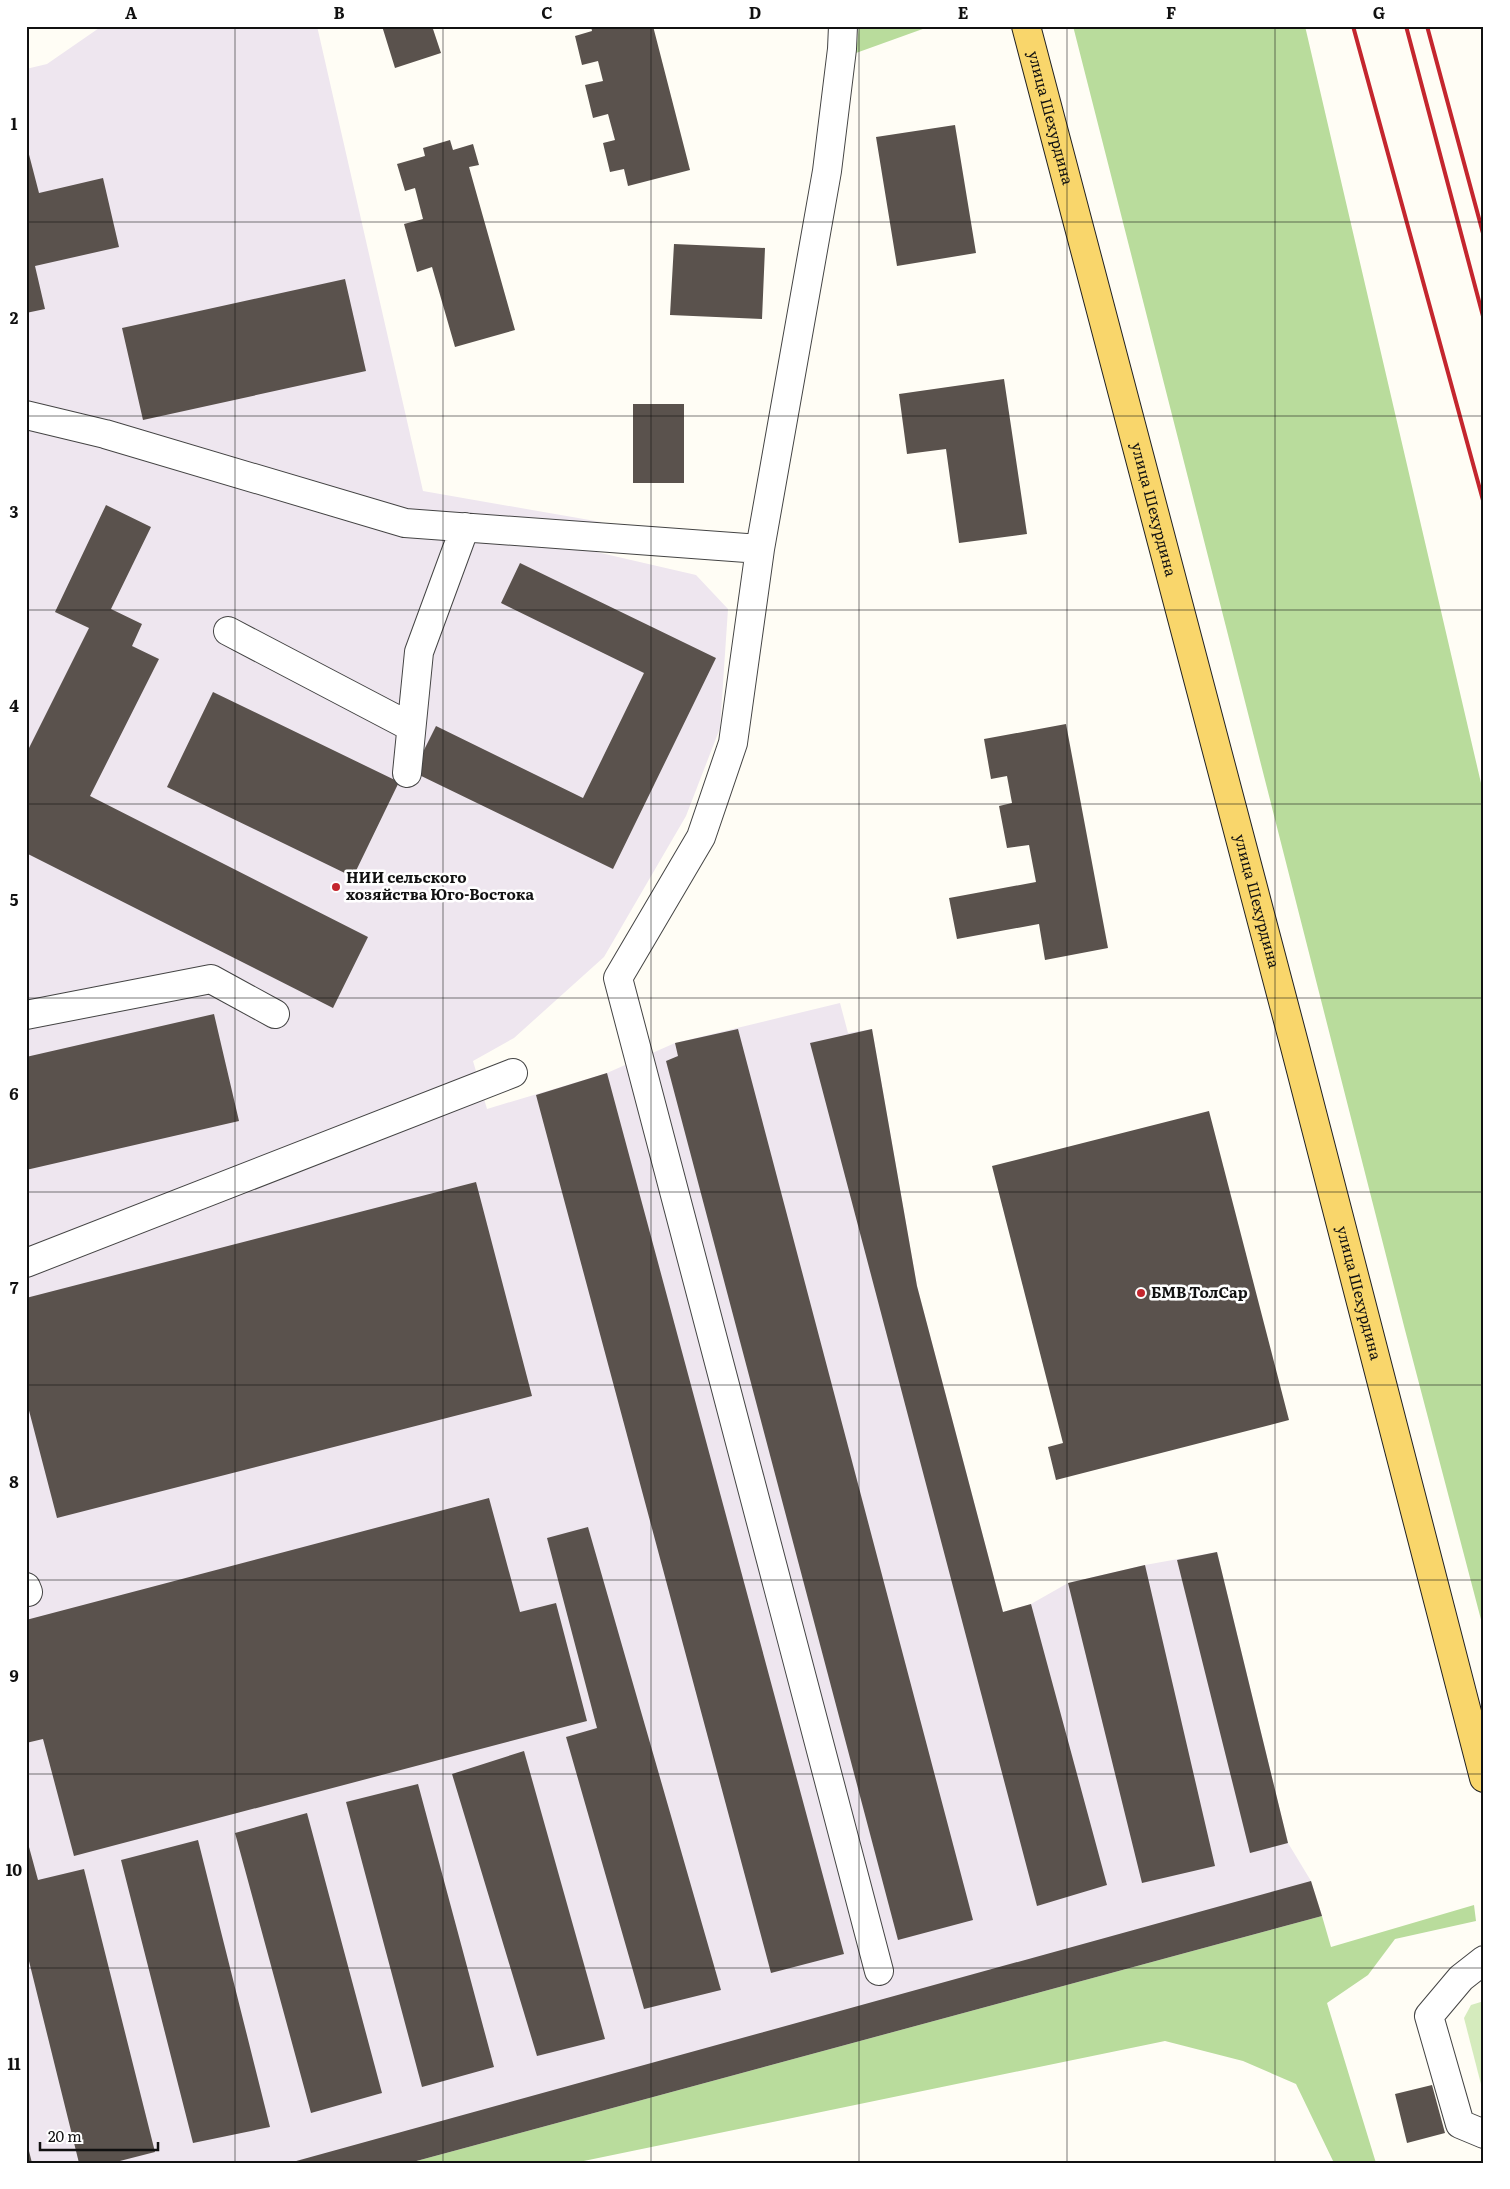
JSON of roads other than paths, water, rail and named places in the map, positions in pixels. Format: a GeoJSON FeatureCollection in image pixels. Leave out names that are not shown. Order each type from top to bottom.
{"type":"FeatureCollection","features":[{"type":"Feature","properties":{"kind":"main road","name":"улица Шехурдина"},"geometry":{"type":"LineString","coordinates":[[1026,26],[1484,1778]]}},
{"type":"Feature","properties":{"kind":"street"},"geometry":{"type":"LineString","coordinates":[[843,26],[842,49],[827,171],[760,549],[733,743],[701,837],[618,978],[879,1971]]}},
{"type":"Feature","properties":{"kind":"street"},"geometry":{"type":"LineString","coordinates":[[26,414],[105,434],[405,523],[760,549]]}},
{"type":"Feature","properties":{"kind":"street"},"geometry":{"type":"LineString","coordinates":[[407,773],[419,652],[465,528]]}},
{"type":"Feature","properties":{"kind":"street"},"geometry":{"type":"LineString","coordinates":[[228,631],[411,727]]}},
{"type":"Feature","properties":{"kind":"street"},"geometry":{"type":"LineString","coordinates":[[26,1016],[211,979],[275,1014]]}},
{"type":"Feature","properties":{"kind":"street"},"geometry":{"type":"LineString","coordinates":[[26,1264],[513,1073]]}},
{"type":"Feature","properties":{"kind":"street"},"geometry":{"type":"LineString","coordinates":[[1484,1960],[1461,1978],[1429,2016],[1460,2124],[1484,2134]]}},
{"type":"Feature","properties":{"kind":"railway"},"geometry":{"type":"LineString","coordinates":[[1353,26],[1484,504]]}},
{"type":"Feature","properties":{"kind":"railway"},"geometry":{"type":"LineString","coordinates":[[1406,26],[1484,320]]}},
{"type":"Feature","properties":{"kind":"railway"},"geometry":{"type":"LineString","coordinates":[[1427,26],[1484,237]]}},
{"type":"Feature","properties":{"kind":"place","name":"НИИ сельского хозяйства Юго-Востока"},"geometry":{"type":"Point","coordinates":[336,887]}},
{"type":"Feature","properties":{"kind":"place","name":"БМВ ТолСар"},"geometry":{"type":"Point","coordinates":[1141,1293]}}]}
